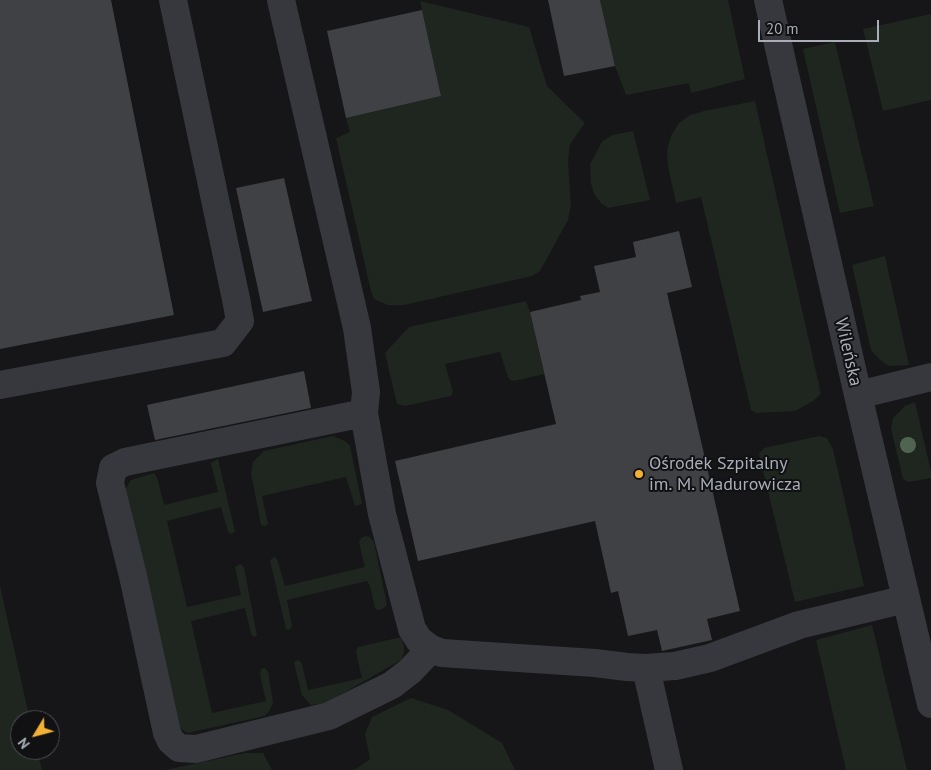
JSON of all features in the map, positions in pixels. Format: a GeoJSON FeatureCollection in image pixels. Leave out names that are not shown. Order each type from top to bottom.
{"type":"FeatureCollection","features":[{"type":"Feature","properties":{"kind":"street"},"geometry":{"type":"LineString","coordinates":[[0,385],[223,343],[240,321],[172,0]]}},
{"type":"Feature","properties":{"kind":"street"},"geometry":{"type":"LineString","coordinates":[[281,0],[357,328],[366,392],[364,413],[382,514],[412,629],[419,640],[431,649],[442,653],[646,668],[674,666],[710,658],[799,625],[906,599]]}},
{"type":"Feature","properties":{"kind":"street","name":"Wileńska"},"geometry":{"type":"LineString","coordinates":[[768,0],[931,704]]}},
{"type":"Feature","properties":{"kind":"street"},"geometry":{"type":"LineString","coordinates":[[858,394],[931,378]]}},
{"type":"Feature","properties":{"kind":"street"},"geometry":{"type":"LineString","coordinates":[[364,413],[125,462],[113,468],[110,483],[133,576],[167,733],[171,741],[178,748],[196,749],[329,716],[392,685],[410,671],[431,649]]}},
{"type":"Feature","properties":{"kind":"street"},"geometry":{"type":"LineString","coordinates":[[646,668],[669,770]]}},
{"type":"Feature","properties":{"kind":"shaded area"},"geometry":{"type":"Polygon","coordinates":[[[600,0],[728,0],[745,79],[691,93],[689,83],[626,95],[615,66],[600,0]]]}},
{"type":"Feature","properties":{"kind":"shaded area"},"geometry":{"type":"Polygon","coordinates":[[[420,1],[529,27],[547,86],[585,123],[570,144],[568,161],[571,205],[568,220],[540,271],[532,276],[404,305],[388,305],[374,299],[371,291],[336,138],[350,132],[346,118],[441,96],[420,1]]]}},
{"type":"Feature","properties":{"kind":"shaded area"},"geometry":{"type":"Polygon","coordinates":[[[931,14],[931,100],[883,111],[863,29],[931,14]]]}},
{"type":"Feature","properties":{"kind":"shaded area"},"geometry":{"type":"Polygon","coordinates":[[[835,42],[874,206],[840,213],[803,49],[835,42]]]}},
{"type":"Feature","properties":{"kind":"shaded area"},"geometry":{"type":"Polygon","coordinates":[[[755,101],[821,394],[795,411],[756,413],[751,410],[701,197],[676,203],[668,166],[667,150],[671,136],[679,123],[690,115],[755,101]]]}},
{"type":"Feature","properties":{"kind":"shaded area"},"geometry":{"type":"Polygon","coordinates":[[[633,131],[650,200],[608,208],[594,194],[591,184],[590,164],[602,142],[612,135],[633,131]]]}},
{"type":"Feature","properties":{"kind":"shaded area"},"geometry":{"type":"Polygon","coordinates":[[[885,256],[909,365],[889,366],[871,350],[852,265],[885,256]]]}},
{"type":"Feature","properties":{"kind":"shaded area"},"geometry":{"type":"Polygon","coordinates":[[[526,301],[544,374],[514,381],[510,380],[500,352],[445,364],[453,392],[451,396],[405,406],[397,404],[385,353],[409,327],[526,301]]]}},
{"type":"Feature","properties":{"kind":"shaded area"},"geometry":{"type":"Polygon","coordinates":[[[915,402],[931,478],[908,482],[903,479],[891,429],[893,418],[905,406],[915,402]]]}},
{"type":"Feature","properties":{"kind":"shaded area"},"geometry":{"type":"Polygon","coordinates":[[[333,436],[345,441],[350,446],[362,504],[355,506],[346,477],[262,496],[268,524],[265,526],[261,525],[251,473],[253,462],[264,451],[333,436]]]}},
{"type":"Feature","properties":{"kind":"shaded area"},"geometry":{"type":"Polygon","coordinates":[[[819,436],[827,438],[833,449],[864,586],[795,602],[759,454],[764,448],[819,436]]]}},
{"type":"Feature","properties":{"kind":"shaded area"},"geometry":{"type":"Polygon","coordinates":[[[218,459],[235,532],[231,534],[228,532],[221,507],[167,521],[187,607],[241,595],[235,567],[240,564],[244,567],[257,636],[254,637],[251,634],[245,608],[191,621],[212,713],[266,701],[260,675],[261,669],[265,668],[268,672],[273,702],[265,716],[187,733],[176,725],[125,498],[126,488],[131,480],[154,473],[157,477],[164,505],[218,492],[211,463],[218,459]]]}},
{"type":"Feature","properties":{"kind":"shaded area"},"geometry":{"type":"Polygon","coordinates":[[[370,537],[374,542],[387,605],[382,609],[377,610],[375,608],[367,581],[287,600],[292,626],[289,630],[286,629],[270,561],[272,558],[275,557],[277,559],[285,586],[365,567],[359,543],[361,538],[370,537]]]}},
{"type":"Feature","properties":{"kind":"shaded area"},"geometry":{"type":"Polygon","coordinates":[[[0,586],[28,710],[10,710],[10,760],[40,760],[42,770],[0,770],[0,586]]]}},
{"type":"Feature","properties":{"kind":"shaded area"},"geometry":{"type":"Polygon","coordinates":[[[872,625],[907,770],[846,770],[816,640],[872,625]]]}},
{"type":"Feature","properties":{"kind":"shaded area"},"geometry":{"type":"Polygon","coordinates":[[[401,638],[404,646],[401,660],[326,703],[311,705],[302,695],[294,663],[296,661],[299,660],[302,664],[308,690],[362,678],[356,652],[358,647],[401,638]]]}},
{"type":"Feature","properties":{"kind":"shaded area"},"geometry":{"type":"Polygon","coordinates":[[[411,698],[448,710],[502,743],[515,770],[351,770],[356,769],[370,759],[365,734],[372,717],[411,698]]]}},
{"type":"Feature","properties":{"kind":"shaded area"},"geometry":{"type":"Polygon","coordinates":[[[245,753],[263,753],[272,770],[165,770],[245,753]]]}},
{"type":"Feature","properties":{"kind":"building"},"geometry":{"type":"Polygon","coordinates":[[[0,0],[111,0],[174,315],[0,349],[0,0]]]}},
{"type":"Feature","properties":{"kind":"building"},"geometry":{"type":"Polygon","coordinates":[[[548,0],[600,0],[615,66],[564,76],[548,0]]]}},
{"type":"Feature","properties":{"kind":"building"},"geometry":{"type":"Polygon","coordinates":[[[422,10],[441,96],[346,118],[327,31],[422,10]]]}},
{"type":"Feature","properties":{"kind":"building"},"geometry":{"type":"Polygon","coordinates":[[[284,178],[312,301],[263,312],[236,188],[284,178]]]}},
{"type":"Feature","properties":{"kind":"building"},"geometry":{"type":"Polygon","coordinates":[[[679,231],[692,287],[667,293],[740,611],[707,619],[712,640],[662,651],[657,630],[628,636],[618,591],[611,593],[595,521],[418,561],[395,461],[556,424],[530,312],[581,300],[580,296],[600,292],[594,266],[636,257],[633,242],[679,231]]]}},
{"type":"Feature","properties":{"kind":"building"},"geometry":{"type":"Polygon","coordinates":[[[304,371],[311,408],[155,440],[147,405],[304,371]]]}},
{"type":"Feature","properties":{"kind":"place","name":"Ośrodek Szpitalny im. M. Madurowicza"},"geometry":{"type":"Point","coordinates":[639,474]}}]}
